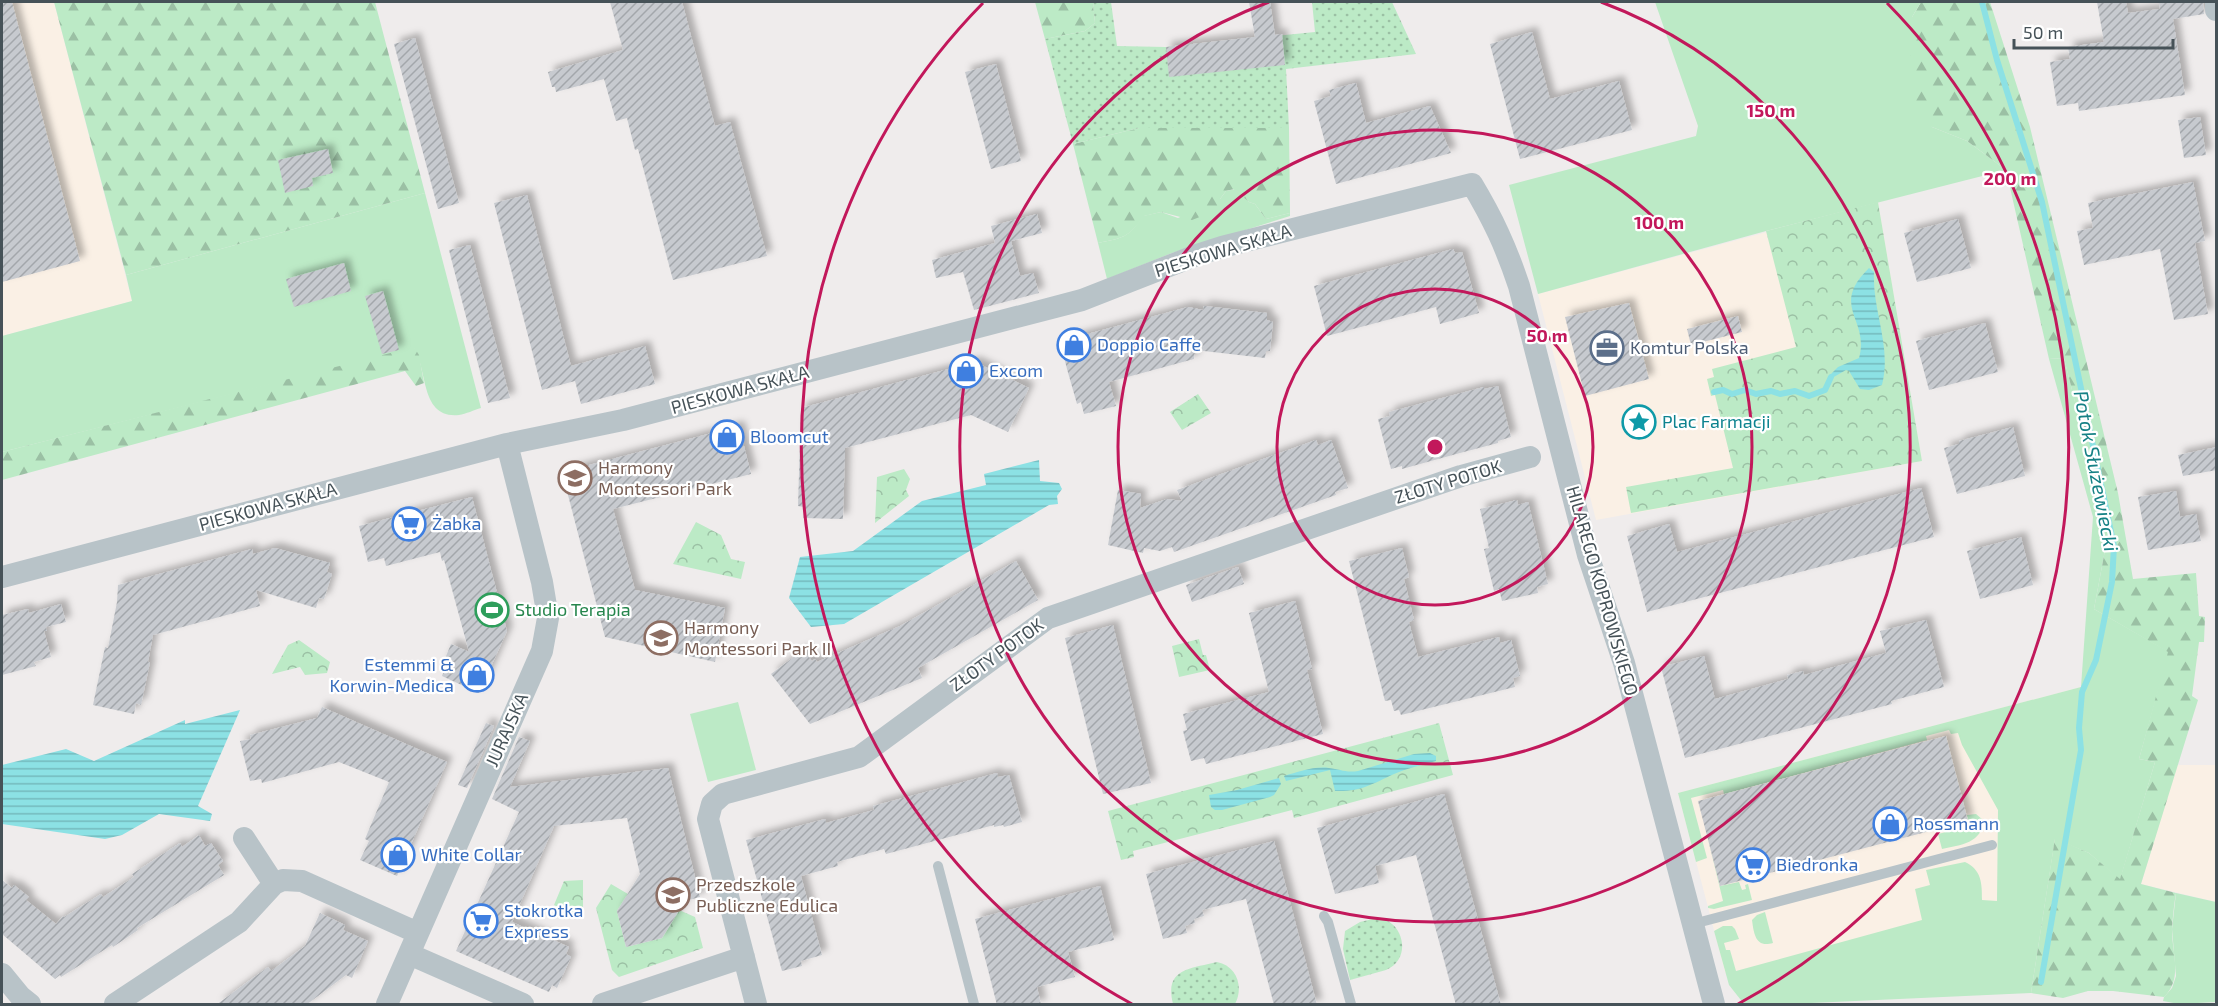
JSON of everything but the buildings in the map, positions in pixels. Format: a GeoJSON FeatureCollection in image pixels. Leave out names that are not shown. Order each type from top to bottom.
{"type":"FeatureCollection","features":[{"type":"Feature","properties":{"kind":"street"},"geometry":{"type":"LineString","coordinates":[[2216,2],[2217,10]]}},
{"type":"Feature","properties":{"kind":"street","name":"PIESKOWA SKAŁA"},"geometry":{"type":"LineString","coordinates":[[2,577],[507,444],[623,420],[1082,300],[1222,247],[1472,184]]}},
{"type":"Feature","properties":{"kind":"street","name":"HILAREGO KOPROWSKIEGO"},"geometry":{"type":"LineString","coordinates":[[1472,184],[1490,212],[1506,246],[1519,286],[1588,555],[1624,663],[1714,1005]]}},
{"type":"Feature","properties":{"kind":"street","name":"JURAJSKA"},"geometry":{"type":"LineString","coordinates":[[387,1005],[542,651],[547,634],[548,618],[542,582],[507,444]]}},
{"type":"Feature","properties":{"kind":"street","name":"ZŁOTY POTOK"},"geometry":{"type":"LineString","coordinates":[[756,1005],[708,819],[712,804],[723,794],[859,757],[1048,618],[1461,476],[1530,457]]}},
{"type":"Feature","properties":{"kind":"street"},"geometry":{"type":"LineString","coordinates":[[244,838],[274,884]]}},
{"type":"Feature","properties":{"kind":"street"},"geometry":{"type":"LineString","coordinates":[[115,1005],[239,922],[274,884],[283,880],[302,881],[418,933]]}},
{"type":"Feature","properties":{"kind":"street"},"geometry":{"type":"LineString","coordinates":[[409,954],[523,1005]]}},
{"type":"Feature","properties":{"kind":"street"},"geometry":{"type":"LineString","coordinates":[[603,1005],[744,957]]}},
{"type":"Feature","properties":{"kind":"street"},"geometry":{"type":"LineString","coordinates":[[2,974],[30,1005]]}},
{"type":"Feature","properties":{"kind":"lane"},"geometry":{"type":"LineString","coordinates":[[1693,924],[1992,845]]}},
{"type":"Feature","properties":{"kind":"lane"},"geometry":{"type":"LineString","coordinates":[[938,866],[974,1005]]}},
{"type":"Feature","properties":{"kind":"lane"},"geometry":{"type":"LineString","coordinates":[[1324,916],[1328,922],[1351,1005]]}},
{"type":"Feature","properties":{"kind":"shaded area"},"geometry":{"type":"Polygon","coordinates":[[[2,2],[54,2],[132,301],[2,336],[2,2]]]}},
{"type":"Feature","properties":{"kind":"shaded area"},"geometry":{"type":"Polygon","coordinates":[[[1878,202],[1922,461],[1596,520],[1538,294],[1878,202]]]}},
{"type":"Feature","properties":{"kind":"shaded area"},"geometry":{"type":"Polygon","coordinates":[[[2081,687],[2044,904],[1742,983],[1725,972],[1678,793],[2081,687]]]}},
{"type":"Feature","properties":{"kind":"shaded area"},"geometry":{"type":"Polygon","coordinates":[[[2177,765],[2216,765],[2216,902],[2141,884],[2177,765]]]}},
{"type":"Feature","properties":{"kind":"green space"},"geometry":{"type":"Polygon","coordinates":[[[54,2],[375,2],[425,193],[126,275],[54,2]]]}},
{"type":"Feature","properties":{"kind":"green space"},"geometry":{"type":"Polygon","coordinates":[[[1035,2],[1093,2],[1095,23],[1085,31],[1045,39],[1035,2]]]}},
{"type":"Feature","properties":{"kind":"green space"},"geometry":{"type":"Polygon","coordinates":[[[1093,2],[1111,2],[1117,46],[1166,47],[1315,32],[1312,2],[1392,2],[1416,54],[1286,69],[1289,128],[1139,128],[1073,144],[1045,39],[1085,31],[1095,23],[1093,2]]]}},
{"type":"Feature","properties":{"kind":"green space"},"geometry":{"type":"Polygon","coordinates":[[[1655,2],[1921,2],[1912,17],[1932,127],[1967,141],[2006,170],[1766,231],[1538,294],[1509,185],[1696,136],[1698,126],[1655,2]]]}},
{"type":"Feature","properties":{"kind":"green space"},"geometry":{"type":"Polygon","coordinates":[[[1921,2],[1990,2],[2030,127],[2118,493],[2133,579],[2196,573],[2199,616],[2205,617],[2204,642],[2199,642],[2192,696],[2198,700],[2141,884],[2176,893],[2172,927],[2175,973],[2174,981],[2164,997],[2113,991],[2088,991],[2063,998],[2031,993],[2055,838],[2089,853],[2120,879],[2155,762],[2139,759],[2168,652],[2094,609],[2108,534],[2064,358],[2049,359],[2006,170],[1967,141],[1932,127],[1917,110],[1909,77],[1912,17],[1921,2]]]}},
{"type":"Feature","properties":{"kind":"green space"},"geometry":{"type":"Polygon","coordinates":[[[1139,128],[1289,128],[1290,213],[1266,219],[1255,204],[1249,202],[1234,189],[1226,191],[1220,199],[1220,209],[1192,220],[1161,212],[1144,216],[1134,229],[1124,236],[1098,243],[1073,144],[1139,128]]]}},
{"type":"Feature","properties":{"kind":"green space"},"geometry":{"type":"Polygon","coordinates":[[[1235,189],[1249,202],[1255,204],[1266,219],[1290,213],[1290,216],[1172,253],[1107,279],[1098,243],[1129,233],[1143,216],[1161,212],[1178,218],[1220,199],[1226,191],[1235,189]]]}},
{"type":"Feature","properties":{"kind":"green space"},"geometry":{"type":"Polygon","coordinates":[[[425,193],[481,408],[459,415],[446,414],[437,409],[427,391],[414,348],[2,452],[2,336],[132,301],[126,275],[425,193]]]}},
{"type":"Feature","properties":{"kind":"green space"},"geometry":{"type":"Polygon","coordinates":[[[1878,202],[1922,461],[1631,513],[1626,487],[1733,468],[1715,395],[1711,396],[1707,379],[1714,377],[1712,369],[1796,347],[1766,231],[1878,202]]]}},
{"type":"Feature","properties":{"kind":"green space"},"geometry":{"type":"Polygon","coordinates":[[[414,347],[419,355],[424,383],[416,386],[405,371],[2,480],[2,452],[414,347]]]}},
{"type":"Feature","properties":{"kind":"green space"},"geometry":{"type":"Polygon","coordinates":[[[2064,358],[2108,534],[2094,609],[2169,652],[2139,759],[2155,762],[2120,880],[2089,853],[2055,839],[2031,993],[1744,1004],[1729,985],[1714,931],[1723,926],[1732,926],[1739,939],[1724,943],[1726,950],[1730,950],[1736,971],[1922,920],[1915,889],[1930,885],[1926,870],[1965,862],[1978,873],[1982,900],[1997,901],[1998,810],[1962,745],[1958,733],[1951,734],[1949,730],[1926,736],[1927,740],[1724,794],[1723,790],[1691,798],[1707,858],[1696,862],[1678,793],[2081,687],[2093,517],[2049,359],[2064,358]]]}},
{"type":"Feature","properties":{"kind":"green space"},"geometry":{"type":"Polygon","coordinates":[[[1198,394],[1211,413],[1182,430],[1170,412],[1198,394]]]}},
{"type":"Feature","properties":{"kind":"green space"},"geometry":{"type":"Polygon","coordinates":[[[904,469],[910,479],[906,490],[909,496],[875,523],[877,477],[904,469]]]}},
{"type":"Feature","properties":{"kind":"green space"},"geometry":{"type":"Polygon","coordinates":[[[696,522],[721,535],[731,559],[745,562],[741,579],[673,564],[696,522]]]}},
{"type":"Feature","properties":{"kind":"green space"},"geometry":{"type":"Polygon","coordinates":[[[1199,639],[1210,670],[1179,677],[1172,646],[1199,639]]]}},
{"type":"Feature","properties":{"kind":"green space"},"geometry":{"type":"Polygon","coordinates":[[[299,640],[330,662],[327,673],[305,675],[300,667],[272,674],[288,645],[299,640]]]}},
{"type":"Feature","properties":{"kind":"green space"},"geometry":{"type":"Polygon","coordinates":[[[738,702],[756,770],[708,782],[690,714],[738,702]]]}},
{"type":"Feature","properties":{"kind":"green space"},"geometry":{"type":"Polygon","coordinates":[[[1439,723],[1453,775],[1294,818],[1292,810],[1133,851],[1134,857],[1121,860],[1108,811],[1439,723]]]}},
{"type":"Feature","properties":{"kind":"green space"},"geometry":{"type":"Polygon","coordinates":[[[1976,814],[1983,820],[1979,834],[1969,842],[1942,849],[1938,834],[1946,832],[1945,827],[1968,821],[1967,815],[1976,814]]]}},
{"type":"Feature","properties":{"kind":"green space"},"geometry":{"type":"Polygon","coordinates":[[[1709,843],[1720,886],[1739,882],[1742,890],[1746,889],[1745,885],[1748,884],[1752,900],[1714,909],[1708,908],[1708,906],[1723,901],[1709,843]]]}},
{"type":"Feature","properties":{"kind":"green space"},"geometry":{"type":"Polygon","coordinates":[[[583,880],[583,919],[554,905],[564,881],[583,880]]]}},
{"type":"Feature","properties":{"kind":"green space"},"geometry":{"type":"Polygon","coordinates":[[[611,884],[628,894],[617,911],[626,947],[662,938],[679,910],[695,917],[703,948],[619,977],[612,970],[596,908],[611,884]]]}},
{"type":"Feature","properties":{"kind":"green space"},"geometry":{"type":"Polygon","coordinates":[[[2176,893],[2216,902],[2216,1002],[2179,1004],[2163,1001],[2172,988],[2176,976],[2172,929],[2176,893]]]}},
{"type":"Feature","properties":{"kind":"green space"},"geometry":{"type":"Polygon","coordinates":[[[1765,912],[1773,943],[1763,944],[1757,939],[1752,920],[1765,912]]]}},
{"type":"Feature","properties":{"kind":"green space"},"geometry":{"type":"Polygon","coordinates":[[[1377,918],[1386,920],[1399,933],[1402,941],[1400,958],[1386,970],[1350,980],[1343,949],[1345,931],[1360,922],[1377,918]]]}},
{"type":"Feature","properties":{"kind":"green space"},"geometry":{"type":"Polygon","coordinates":[[[1217,962],[1230,968],[1237,978],[1239,991],[1235,1004],[1173,1004],[1172,983],[1176,977],[1189,969],[1217,962]]]}},
{"type":"Feature","properties":{"kind":"water"},"geometry":{"type":"Polygon","coordinates":[[[1869,268],[1874,272],[1874,286],[1885,356],[1882,385],[1869,390],[1860,389],[1849,371],[1846,370],[1832,378],[1830,375],[1838,367],[1859,358],[1860,333],[1851,303],[1852,293],[1869,268]]]}},
{"type":"Feature","properties":{"kind":"water"},"geometry":{"type":"Polygon","coordinates":[[[1039,460],[1040,481],[1059,483],[1062,489],[1057,496],[1058,504],[1049,505],[844,624],[811,627],[789,598],[800,557],[853,551],[922,501],[986,485],[984,474],[1039,460]]]}},
{"type":"Feature","properties":{"kind":"water"},"geometry":{"type":"Polygon","coordinates":[[[240,710],[198,806],[212,814],[210,821],[159,814],[122,835],[105,839],[2,824],[2,765],[66,749],[94,761],[185,720],[185,724],[240,710]]]}},
{"type":"Feature","properties":{"kind":"water"},"geometry":{"type":"Polygon","coordinates":[[[1430,753],[1436,756],[1436,761],[1404,770],[1366,787],[1352,790],[1335,791],[1330,770],[1286,781],[1284,776],[1318,768],[1358,771],[1414,754],[1430,753]]]}},
{"type":"Feature","properties":{"kind":"water"},"geometry":{"type":"Polygon","coordinates":[[[1279,778],[1281,784],[1270,797],[1222,810],[1215,810],[1211,807],[1209,795],[1279,778]]]}},
{"type":"Feature","properties":{"kind":"waterway","name":"Potok Służewiecki"},"geometry":{"type":"LineString","coordinates":[[1982,2],[1997,60],[2042,202],[2114,546],[2112,582],[2096,660],[2082,692],[2079,728],[2081,750],[2041,982]]}},
{"type":"Feature","properties":{"kind":"waterway"},"geometry":{"type":"LineString","coordinates":[[1714,392],[1723,390],[1732,394],[1745,390],[1756,394],[1771,391],[1780,394],[1795,391],[1809,396],[1825,390],[1831,377]]}},
{"type":"Feature","properties":{"kind":"place","name":"Doppio Caffe"},"geometry":{"type":"Point","coordinates":[1074,345]}},
{"type":"Feature","properties":{"kind":"place","name":"Komtur Polska"},"geometry":{"type":"Point","coordinates":[1607,348]}},
{"type":"Feature","properties":{"kind":"place","name":"Excom"},"geometry":{"type":"Point","coordinates":[966,371]}},
{"type":"Feature","properties":{"kind":"place","name":"Plac Farmacji"},"geometry":{"type":"Point","coordinates":[1639,422]}},
{"type":"Feature","properties":{"kind":"place","name":"Bloomcut"},"geometry":{"type":"Point","coordinates":[727,437]}},
{"type":"Feature","properties":{"kind":"place","name":"Harmony Montessori Park"},"geometry":{"type":"Point","coordinates":[575,478]}},
{"type":"Feature","properties":{"kind":"place","name":"Żabka"},"geometry":{"type":"Point","coordinates":[409,524]}},
{"type":"Feature","properties":{"kind":"place","name":"Studio Terapia"},"geometry":{"type":"Point","coordinates":[492,610]}},
{"type":"Feature","properties":{"kind":"place","name":"Harmony Montessori Park II"},"geometry":{"type":"Point","coordinates":[661,638]}},
{"type":"Feature","properties":{"kind":"place","name":"Estemmi & Korwin-Medica"},"geometry":{"type":"Point","coordinates":[477,675]}},
{"type":"Feature","properties":{"kind":"place","name":"Rossmann"},"geometry":{"type":"Point","coordinates":[1890,824]}},
{"type":"Feature","properties":{"kind":"place","name":"White Collar"},"geometry":{"type":"Point","coordinates":[398,855]}},
{"type":"Feature","properties":{"kind":"place","name":"Biedronka"},"geometry":{"type":"Point","coordinates":[1753,865]}},
{"type":"Feature","properties":{"kind":"place","name":"Przedszkole Publiczne Edulica"},"geometry":{"type":"Point","coordinates":[673,895]}},
{"type":"Feature","properties":{"kind":"place","name":"Stokrotka Express"},"geometry":{"type":"Point","coordinates":[481,921]}}]}
